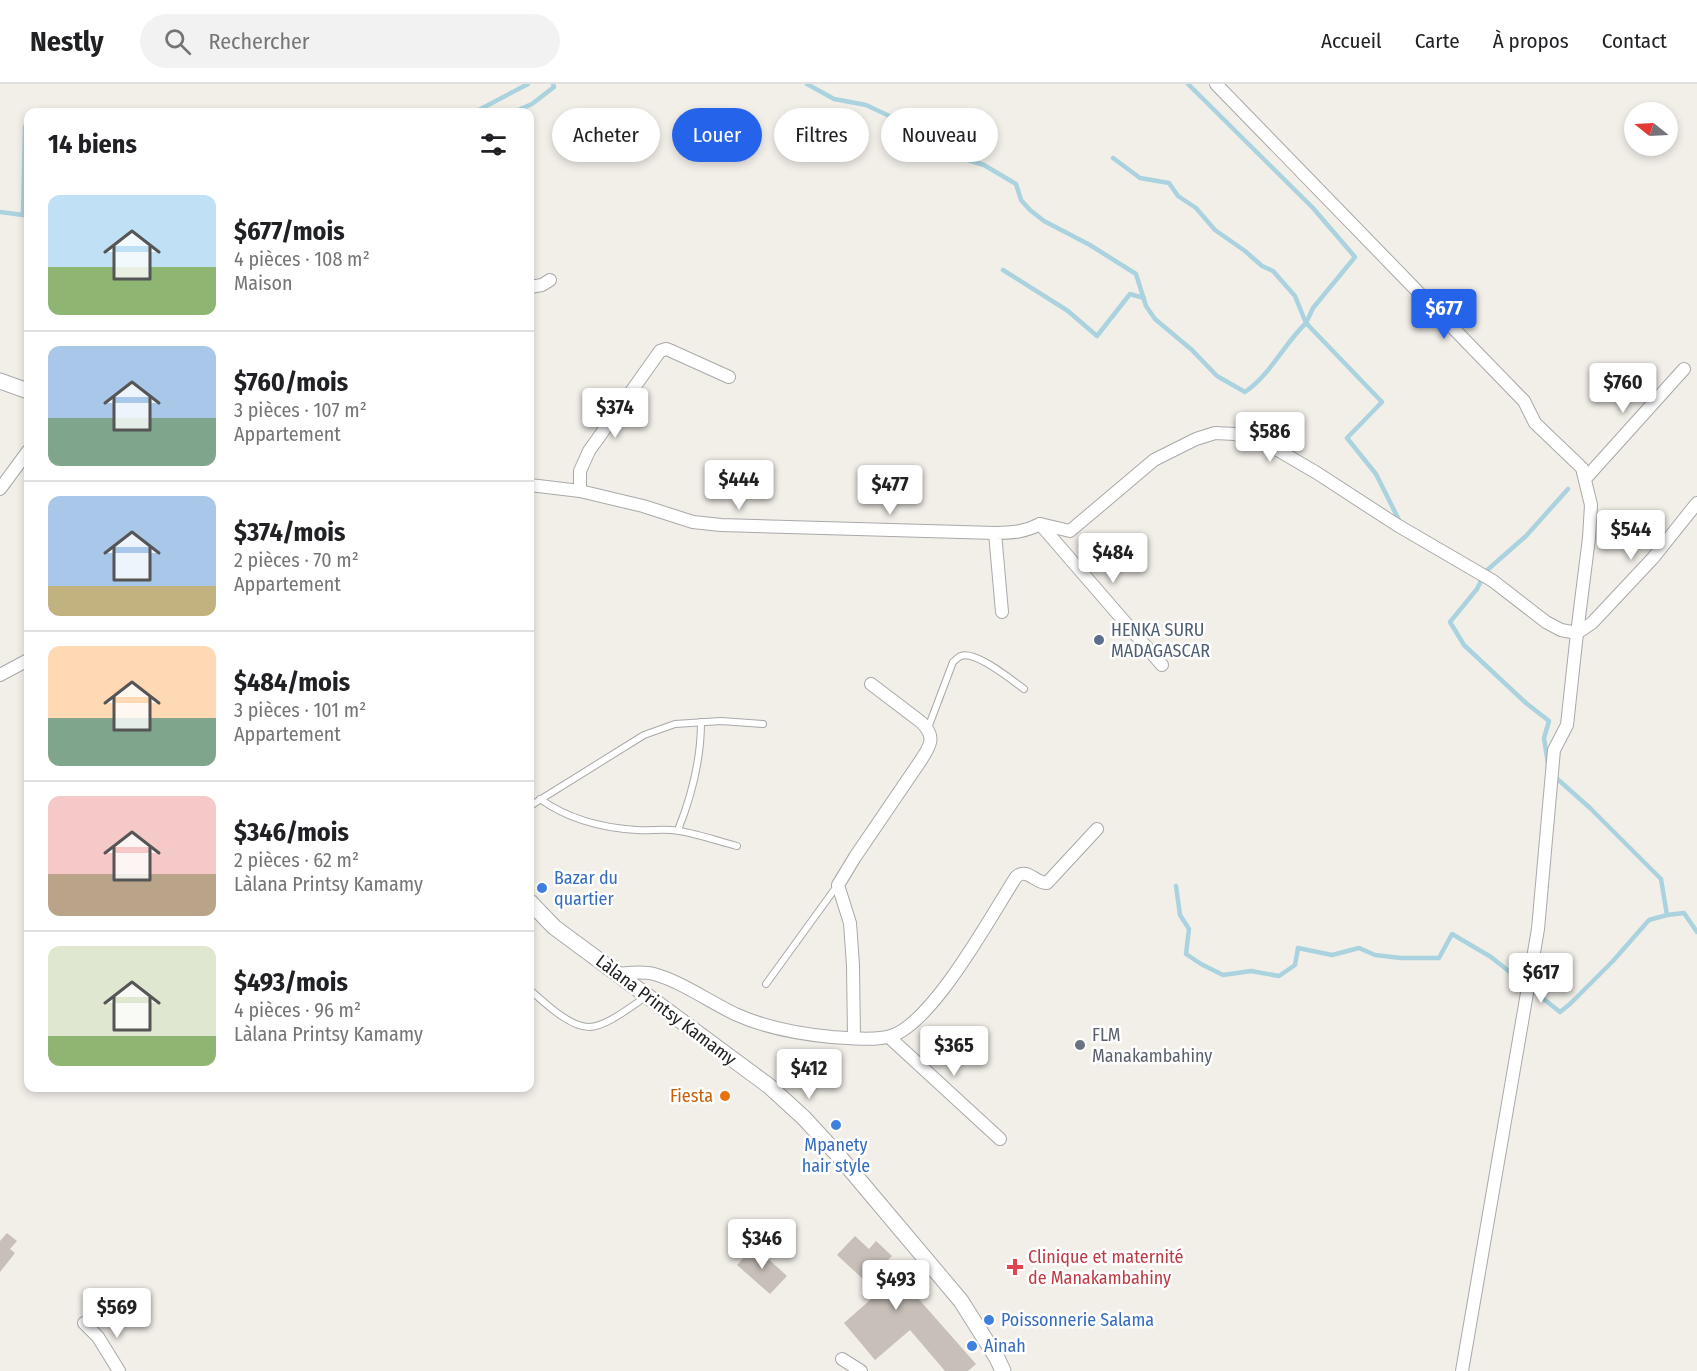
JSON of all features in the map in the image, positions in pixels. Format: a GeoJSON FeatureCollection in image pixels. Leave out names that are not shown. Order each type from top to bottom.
{"type":"FeatureCollection","features":[{"type":"Feature","properties":{"kind":"street"},"geometry":{"type":"LineString","coordinates":[[1216,84],[1524,400],[1535,423],[1582,468],[1591,505],[1567,725],[1554,750],[1539,929],[1462,1371]]}},
{"type":"Feature","properties":{"kind":"street"},"geometry":{"type":"LineString","coordinates":[[534,286],[542,285],[550,280]]}},
{"type":"Feature","properties":{"kind":"street"},"geometry":{"type":"LineString","coordinates":[[580,491],[580,471],[589,452],[660,351],[669,350],[729,377]]}},
{"type":"Feature","properties":{"kind":"street"},"geometry":{"type":"LineString","coordinates":[[1585,478],[1684,369]]}},
{"type":"Feature","properties":{"kind":"street"},"geometry":{"type":"LineString","coordinates":[[0,381],[24,390]]}},
{"type":"Feature","properties":{"kind":"street"},"geometry":{"type":"LineString","coordinates":[[534,485],[580,491],[643,506],[693,522],[721,525],[1012,533],[1040,524],[1070,531],[1154,460],[1196,439],[1215,433],[1235,434],[1276,449],[1317,472],[1397,525],[1493,581],[1546,622],[1561,630],[1577,633],[1592,622],[1653,558],[1697,502]]}},
{"type":"Feature","properties":{"kind":"street"},"geometry":{"type":"LineString","coordinates":[[0,489],[24,456]]}},
{"type":"Feature","properties":{"kind":"street"},"geometry":{"type":"LineString","coordinates":[[1040,524],[1162,665]]}},
{"type":"Feature","properties":{"kind":"street"},"geometry":{"type":"LineString","coordinates":[[995,533],[1002,612]]}},
{"type":"Feature","properties":{"kind":"street"},"geometry":{"type":"LineString","coordinates":[[0,675],[24,662]]}},
{"type":"Feature","properties":{"kind":"street"},"geometry":{"type":"LineString","coordinates":[[854,1038],[854,965],[850,924],[838,885],[930,746],[931,738],[928,728],[871,684]]}},
{"type":"Feature","properties":{"kind":"street"},"geometry":{"type":"LineString","coordinates":[[617,974],[653,974],[766,1026],[819,1036],[889,1037],[902,1032],[917,1020],[951,979],[1020,873],[1029,875],[1040,882],[1047,882],[1097,829]]}},
{"type":"Feature","properties":{"kind":"street","name":"Làlana Printsy Kamamy"},"geometry":{"type":"LineString","coordinates":[[534,906],[554,927],[769,1086],[804,1118],[838,1155],[960,1301],[1003,1371]]}},
{"type":"Feature","properties":{"kind":"street"},"geometry":{"type":"LineString","coordinates":[[889,1037],[1000,1139]]}},
{"type":"Feature","properties":{"kind":"street"},"geometry":{"type":"LineString","coordinates":[[84,1323],[98,1337],[119,1371]]}},
{"type":"Feature","properties":{"kind":"street"},"geometry":{"type":"LineString","coordinates":[[842,1359],[861,1371]]}},
{"type":"Feature","properties":{"kind":"lane"},"geometry":{"type":"LineString","coordinates":[[928,728],[953,662],[960,656],[968,655],[978,658],[1024,689]]}},
{"type":"Feature","properties":{"kind":"lane"},"geometry":{"type":"LineString","coordinates":[[534,803],[644,735],[675,724],[721,721],[763,724]]}},
{"type":"Feature","properties":{"kind":"lane"},"geometry":{"type":"LineString","coordinates":[[678,830],[689,804],[696,774],[701,742],[700,722]]}},
{"type":"Feature","properties":{"kind":"lane"},"geometry":{"type":"LineString","coordinates":[[540,799],[565,813],[605,826],[637,830],[678,830],[737,846]]}},
{"type":"Feature","properties":{"kind":"lane"},"geometry":{"type":"LineString","coordinates":[[766,984],[838,885]]}},
{"type":"Feature","properties":{"kind":"lane"},"geometry":{"type":"LineString","coordinates":[[534,993],[572,1023],[589,1027],[609,1021],[647,996]]}},
{"type":"Feature","properties":{"kind":"building"},"geometry":{"type":"Polygon","coordinates":[[[7,1233],[17,1241],[10,1249],[15,1253],[0,1272],[0,1241],[7,1233]]]}},
{"type":"Feature","properties":{"kind":"building"},"geometry":{"type":"Polygon","coordinates":[[[855,1236],[869,1249],[876,1241],[892,1256],[886,1262],[976,1364],[968,1371],[945,1371],[910,1330],[875,1360],[844,1323],[878,1293],[837,1255],[855,1236]]]}},
{"type":"Feature","properties":{"kind":"building"},"geometry":{"type":"Polygon","coordinates":[[[754,1246],[787,1276],[770,1294],[737,1265],[754,1246]]]}},
{"type":"Feature","properties":{"kind":"waterway"},"geometry":{"type":"LineString","coordinates":[[483,108],[528,84]]}},
{"type":"Feature","properties":{"kind":"waterway"},"geometry":{"type":"LineString","coordinates":[[523,108],[554,87],[553,84]]}},
{"type":"Feature","properties":{"kind":"waterway"},"geometry":{"type":"LineString","coordinates":[[807,84],[834,99],[866,105],[941,138],[958,157],[984,165],[1016,184],[1021,200],[1044,221],[1090,245],[1136,274],[1146,306],[1155,319],[1192,350],[1217,376],[1245,392],[1270,368],[1306,323],[1382,402],[1347,438],[1376,474],[1400,522],[1403,523]]}},
{"type":"Feature","properties":{"kind":"waterway"},"geometry":{"type":"LineString","coordinates":[[1188,84],[1313,208],[1355,257],[1313,308],[1306,323]]}},
{"type":"Feature","properties":{"kind":"waterway"},"geometry":{"type":"LineString","coordinates":[[1113,158],[1140,178],[1169,183],[1178,196],[1196,208],[1215,230],[1262,266],[1273,271],[1295,296],[1306,323]]}},
{"type":"Feature","properties":{"kind":"waterway"},"geometry":{"type":"LineString","coordinates":[[23,215],[24,171]]}},
{"type":"Feature","properties":{"kind":"waterway"},"geometry":{"type":"LineString","coordinates":[[0,212],[24,215]]}},
{"type":"Feature","properties":{"kind":"waterway"},"geometry":{"type":"LineString","coordinates":[[1003,270],[1068,311],[1097,336],[1130,294],[1144,298]]}},
{"type":"Feature","properties":{"kind":"waterway"},"geometry":{"type":"LineString","coordinates":[[1485,572],[1526,536],[1568,489]]}},
{"type":"Feature","properties":{"kind":"waterway"},"geometry":{"type":"LineString","coordinates":[[1483,577],[1477,589],[1450,622],[1464,645],[1526,703],[1549,721],[1544,738],[1548,764]]}},
{"type":"Feature","properties":{"kind":"waterway"},"geometry":{"type":"LineString","coordinates":[[1554,776],[1590,808],[1661,879],[1667,915],[1684,913],[1697,932]]}},
{"type":"Feature","properties":{"kind":"waterway"},"geometry":{"type":"LineString","coordinates":[[1176,886],[1180,915],[1189,929],[1186,954],[1223,975],[1251,971],[1279,976],[1295,965],[1298,948],[1332,955],[1359,948],[1375,955],[1439,958],[1452,934],[1491,957],[1560,1012],[1613,961],[1649,920],[1667,915]]}},
{"type":"Feature","properties":{"kind":"place","name":"HENKA SURU MADAGASCAR"},"geometry":{"type":"Point","coordinates":[1099,640]}},
{"type":"Feature","properties":{"kind":"place","name":"Bazar du quartier"},"geometry":{"type":"Point","coordinates":[542,888]}},
{"type":"Feature","properties":{"kind":"place","name":"FLM Manakambahiny"},"geometry":{"type":"Point","coordinates":[1080,1045]}},
{"type":"Feature","properties":{"kind":"place","name":"Fiesta"},"geometry":{"type":"Point","coordinates":[725,1096]}},
{"type":"Feature","properties":{"kind":"place","name":"Mpanety hair style"},"geometry":{"type":"Point","coordinates":[836,1125]}},
{"type":"Feature","properties":{"kind":"place","name":"Clinique et maternité de Manakambahiny"},"geometry":{"type":"Point","coordinates":[1015,1267]}},
{"type":"Feature","properties":{"kind":"place","name":"Poissonnerie Salama"},"geometry":{"type":"Point","coordinates":[989,1320]}},
{"type":"Feature","properties":{"kind":"place","name":"Ainah"},"geometry":{"type":"Point","coordinates":[972,1346]}}]}
